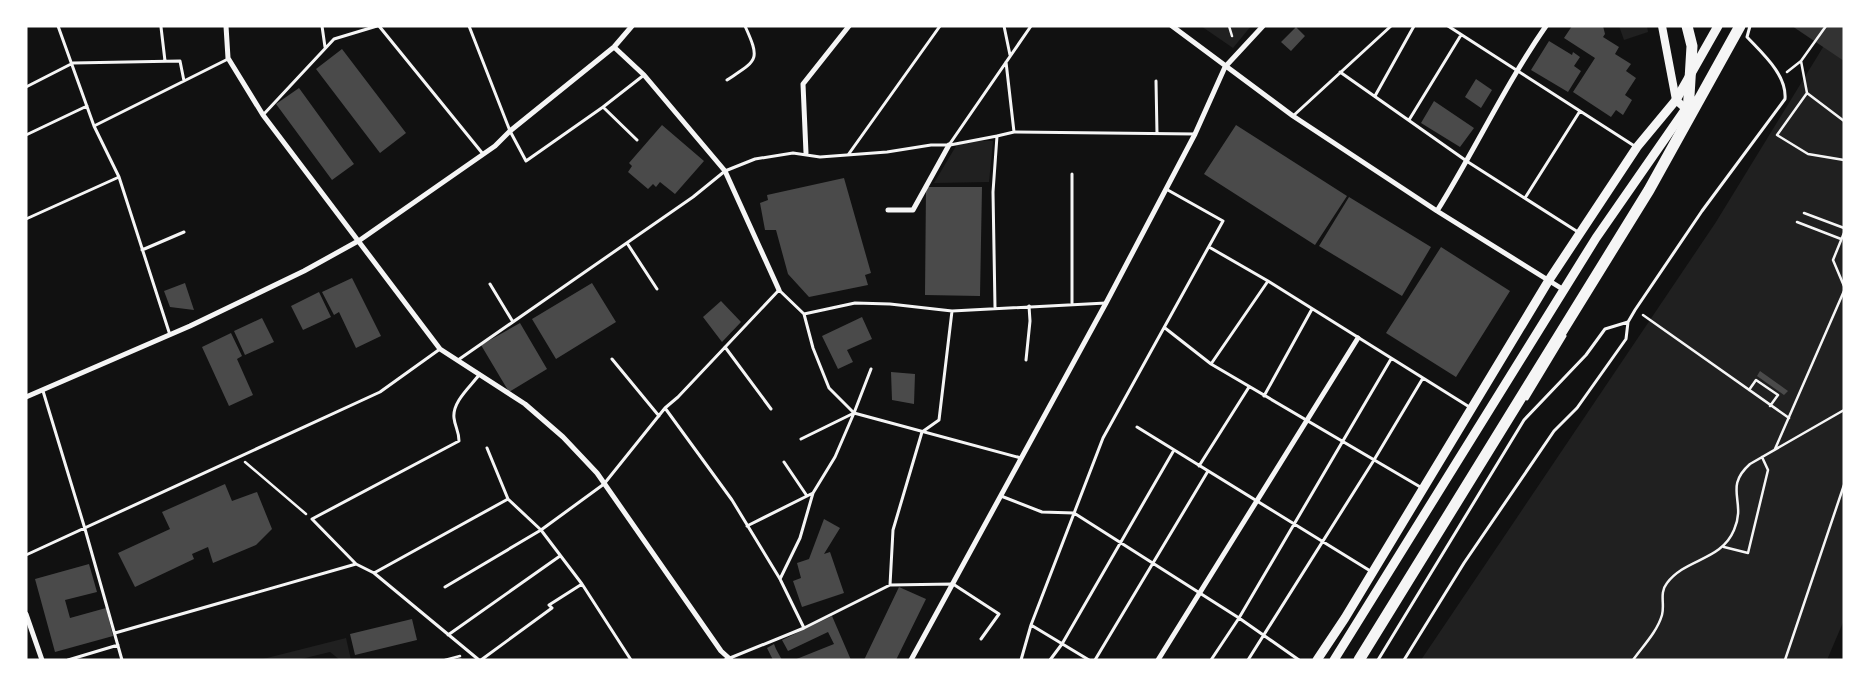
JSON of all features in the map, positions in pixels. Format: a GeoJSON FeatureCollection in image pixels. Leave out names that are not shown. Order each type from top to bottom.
{"type":"FeatureCollection","features":[{"type":"Feature","properties":{"kind":"highway"},"geometry":{"type":"LineString","coordinates":[[1687,26],[1692,46],[1687,113]]}},
{"type":"Feature","properties":{"kind":"highway"},"geometry":{"type":"LineString","coordinates":[[1359,660],[1650,190],[1687,113],[1742,26]]}},
{"type":"Feature","properties":{"kind":"main road"},"geometry":{"type":"LineString","coordinates":[[1317,660],[1549,280],[1637,147],[1676,100],[1718,26]]}},
{"type":"Feature","properties":{"kind":"main road"},"geometry":{"type":"LineString","coordinates":[[1334,660],[1596,238],[1687,113]]}},
{"type":"Feature","properties":{"kind":"street"},"geometry":{"type":"LineString","coordinates":[[226,26],[228,58],[263,115],[360,240],[440,349],[525,404],[563,437],[604,484],[728,659]]}},
{"type":"Feature","properties":{"kind":"street"},"geometry":{"type":"LineString","coordinates":[[26,397],[170,335],[304,271],[360,240],[483,154],[614,47],[632,26]]}},
{"type":"Feature","properties":{"kind":"street"},"geometry":{"type":"LineString","coordinates":[[1172,26],[1293,116],[1437,211],[1564,290]]}},
{"type":"Feature","properties":{"kind":"street"},"geometry":{"type":"LineString","coordinates":[[911,660],[1106,303],[1195,134],[1225,67],[1263,26]]}},
{"type":"Feature","properties":{"kind":"street"},"geometry":{"type":"LineString","coordinates":[[1437,211],[1468,162],[1516,71],[1545,26]]}},
{"type":"Feature","properties":{"kind":"street"},"geometry":{"type":"LineString","coordinates":[[1662,26],[1676,100],[1687,113]]}},
{"type":"Feature","properties":{"kind":"street"},"geometry":{"type":"LineString","coordinates":[[806,153],[804,84],[845,27]]}},
{"type":"Feature","properties":{"kind":"street"},"geometry":{"type":"LineString","coordinates":[[614,47],[644,75],[725,171],[779,290]]}},
{"type":"Feature","properties":{"kind":"street"},"geometry":{"type":"LineString","coordinates":[[888,210],[913,210],[949,145]]}},
{"type":"Feature","properties":{"kind":"street"},"geometry":{"type":"LineString","coordinates":[[1158,660],[1358,338]]}},
{"type":"Feature","properties":{"kind":"street"},"geometry":{"type":"LineString","coordinates":[[26,614],[42,660]]}},
{"type":"Feature","properties":{"kind":"lane"},"geometry":{"type":"LineString","coordinates":[[58,26],[73,63],[94,126],[118,177],[170,335]]}},
{"type":"Feature","properties":{"kind":"lane"},"geometry":{"type":"LineString","coordinates":[[322,26],[325,48]]}},
{"type":"Feature","properties":{"kind":"lane"},"geometry":{"type":"LineString","coordinates":[[263,115],[334,38],[378,26],[483,154]]}},
{"type":"Feature","properties":{"kind":"lane"},"geometry":{"type":"LineString","coordinates":[[469,26],[510,131],[526,161],[603,107],[644,75]]}},
{"type":"Feature","properties":{"kind":"lane"},"geometry":{"type":"LineString","coordinates":[[727,80],[750,65],[756,57],[755,49],[745,26]]}},
{"type":"Feature","properties":{"kind":"lane"},"geometry":{"type":"LineString","coordinates":[[847,155],[940,26]]}},
{"type":"Feature","properties":{"kind":"lane"},"geometry":{"type":"LineString","coordinates":[[1004,26],[1010,56]]}},
{"type":"Feature","properties":{"kind":"lane"},"geometry":{"type":"LineString","coordinates":[[949,145],[1031,26]]}},
{"type":"Feature","properties":{"kind":"lane"},"geometry":{"type":"LineString","coordinates":[[1293,116],[1391,26]]}},
{"type":"Feature","properties":{"kind":"lane"},"geometry":{"type":"LineString","coordinates":[[1375,96],[1414,26]]}},
{"type":"Feature","properties":{"kind":"lane"},"geometry":{"type":"LineString","coordinates":[[1448,26],[1637,147]]}},
{"type":"Feature","properties":{"kind":"lane"},"geometry":{"type":"LineString","coordinates":[[1363,660],[1558,348],[1652,190],[1742,26]]}},
{"type":"Feature","properties":{"kind":"lane"},"geometry":{"type":"LineString","coordinates":[[1404,660],[1464,563],[1549,439],[1577,408],[1626,339],[1628,322],[1635,310],[1702,211],[1785,99],[1786,90],[1781,76],[1747,37],[1750,26]]}},
{"type":"Feature","properties":{"kind":"lane"},"geometry":{"type":"LineString","coordinates":[[161,27],[165,62]]}},
{"type":"Feature","properties":{"kind":"lane"},"geometry":{"type":"LineString","coordinates":[[1409,120],[1461,35]]}},
{"type":"Feature","properties":{"kind":"lane"},"geometry":{"type":"LineString","coordinates":[[94,126],[228,58]]}},
{"type":"Feature","properties":{"kind":"lane"},"geometry":{"type":"LineString","coordinates":[[26,87],[73,63],[180,61],[184,81]]}},
{"type":"Feature","properties":{"kind":"lane"},"geometry":{"type":"LineString","coordinates":[[1006,62],[1014,132]]}},
{"type":"Feature","properties":{"kind":"lane"},"geometry":{"type":"LineString","coordinates":[[1340,72],[1468,162],[1580,233]]}},
{"type":"Feature","properties":{"kind":"lane"},"geometry":{"type":"LineString","coordinates":[[1156,81],[1157,134]]}},
{"type":"Feature","properties":{"kind":"lane"},"geometry":{"type":"LineString","coordinates":[[26,135],[87,106]]}},
{"type":"Feature","properties":{"kind":"lane"},"geometry":{"type":"LineString","coordinates":[[603,107],[637,140]]}},
{"type":"Feature","properties":{"kind":"lane"},"geometry":{"type":"LineString","coordinates":[[1525,198],[1580,111]]}},
{"type":"Feature","properties":{"kind":"lane"},"geometry":{"type":"LineString","coordinates":[[458,361],[693,198],[725,171],[755,159],[793,153],[806,153],[820,157],[903,150],[931,145],[949,145],[1014,132],[1195,134]]}},
{"type":"Feature","properties":{"kind":"lane"},"geometry":{"type":"LineString","coordinates":[[995,307],[993,192],[997,136]]}},
{"type":"Feature","properties":{"kind":"lane"},"geometry":{"type":"LineString","coordinates":[[1072,174],[1072,303]]}},
{"type":"Feature","properties":{"kind":"lane"},"geometry":{"type":"LineString","coordinates":[[26,219],[118,177]]}},
{"type":"Feature","properties":{"kind":"lane"},"geometry":{"type":"LineString","coordinates":[[1021,660],[1031,625],[1103,438],[1165,328],[1174,306],[1223,221],[1165,189]]}},
{"type":"Feature","properties":{"kind":"lane"},"geometry":{"type":"LineString","coordinates":[[142,250],[184,232]]}},
{"type":"Feature","properties":{"kind":"lane"},"geometry":{"type":"LineString","coordinates":[[627,243],[657,289]]}},
{"type":"Feature","properties":{"kind":"lane"},"geometry":{"type":"LineString","coordinates":[[1209,247],[1268,281],[1472,408]]}},
{"type":"Feature","properties":{"kind":"lane"},"geometry":{"type":"LineString","coordinates":[[1211,364],[1268,281]]}},
{"type":"Feature","properties":{"kind":"lane"},"geometry":{"type":"LineString","coordinates":[[490,284],[513,322]]}},
{"type":"Feature","properties":{"kind":"lane"},"geometry":{"type":"LineString","coordinates":[[445,588],[541,530],[604,484],[665,408],[678,397],[779,290],[804,314],[813,348],[828,388],[854,413],[1022,458]]}},
{"type":"Feature","properties":{"kind":"lane"},"geometry":{"type":"LineString","coordinates":[[804,314],[855,303],[890,304],[952,311],[995,307],[1106,303]]}},
{"type":"Feature","properties":{"kind":"lane"},"geometry":{"type":"LineString","coordinates":[[1026,360],[1030,321],[1029,306]]}},
{"type":"Feature","properties":{"kind":"lane"},"geometry":{"type":"LineString","coordinates":[[1264,396],[1312,309]]}},
{"type":"Feature","properties":{"kind":"lane"},"geometry":{"type":"LineString","coordinates":[[890,585],[894,530],[922,432],[940,420],[952,311]]}},
{"type":"Feature","properties":{"kind":"lane"},"geometry":{"type":"LineString","coordinates":[[1378,660],[1524,420],[1586,355],[1605,329],[1628,322]]}},
{"type":"Feature","properties":{"kind":"lane"},"geometry":{"type":"LineString","coordinates":[[1165,328],[1211,364],[1423,489]]}},
{"type":"Feature","properties":{"kind":"lane"},"geometry":{"type":"LineString","coordinates":[[725,347],[770,409]]}},
{"type":"Feature","properties":{"kind":"lane"},"geometry":{"type":"LineString","coordinates":[[26,555],[380,392],[440,349]]}},
{"type":"Feature","properties":{"kind":"lane"},"geometry":{"type":"LineString","coordinates":[[612,359],[659,416]]}},
{"type":"Feature","properties":{"kind":"lane"},"geometry":{"type":"LineString","coordinates":[[1211,660],[1239,618],[1293,523],[1391,359]]}},
{"type":"Feature","properties":{"kind":"lane"},"geometry":{"type":"LineString","coordinates":[[780,579],[800,538],[813,493],[835,457],[871,369]]}},
{"type":"Feature","properties":{"kind":"lane"},"geometry":{"type":"LineString","coordinates":[[479,375],[454,407],[454,419],[459,432],[459,441],[312,519],[356,564],[374,573],[480,660],[552,608],[550,605],[582,584]]}},
{"type":"Feature","properties":{"kind":"lane"},"geometry":{"type":"LineString","coordinates":[[1248,660],[1374,460],[1423,378]]}},
{"type":"Feature","properties":{"kind":"lane"},"geometry":{"type":"LineString","coordinates":[[1200,466],[1249,387]]}},
{"type":"Feature","properties":{"kind":"lane"},"geometry":{"type":"LineString","coordinates":[[43,391],[122,660]]}},
{"type":"Feature","properties":{"kind":"lane"},"geometry":{"type":"LineString","coordinates":[[665,408],[732,500],[780,579],[804,628]]}},
{"type":"Feature","properties":{"kind":"lane"},"geometry":{"type":"LineString","coordinates":[[800,439],[854,413]]}},
{"type":"Feature","properties":{"kind":"lane"},"geometry":{"type":"LineString","coordinates":[[1137,427],[1372,572]]}},
{"type":"Feature","properties":{"kind":"lane"},"geometry":{"type":"LineString","coordinates":[[487,448],[508,498],[541,530],[582,584],[631,660]]}},
{"type":"Feature","properties":{"kind":"lane"},"geometry":{"type":"LineString","coordinates":[[1050,660],[1062,644],[1119,542],[1174,450]]}},
{"type":"Feature","properties":{"kind":"lane"},"geometry":{"type":"LineString","coordinates":[[784,462],[808,496]]}},
{"type":"Feature","properties":{"kind":"lane"},"geometry":{"type":"LineString","coordinates":[[1095,660],[1208,471]]}},
{"type":"Feature","properties":{"kind":"lane"},"geometry":{"type":"LineString","coordinates":[[747,526],[813,493]]}},
{"type":"Feature","properties":{"kind":"lane"},"geometry":{"type":"LineString","coordinates":[[1001,496],[1042,512],[1074,513],[1239,618],[1299,660]]}},
{"type":"Feature","properties":{"kind":"lane"},"geometry":{"type":"LineString","coordinates":[[374,573],[508,498]]}},
{"type":"Feature","properties":{"kind":"lane"},"geometry":{"type":"LineString","coordinates":[[448,635],[560,556]]}},
{"type":"Feature","properties":{"kind":"lane"},"geometry":{"type":"LineString","coordinates":[[115,633],[356,564]]}},
{"type":"Feature","properties":{"kind":"lane"},"geometry":{"type":"LineString","coordinates":[[728,659],[804,628],[890,585],[953,584],[999,614],[981,639]]}},
{"type":"Feature","properties":{"kind":"lane"},"geometry":{"type":"LineString","coordinates":[[1031,625],[1089,660]]}},
{"type":"Feature","properties":{"kind":"lane"},"geometry":{"type":"LineString","coordinates":[[26,637],[34,634]]}},
{"type":"Feature","properties":{"kind":"lane"},"geometry":{"type":"LineString","coordinates":[[68,660],[118,644]]}},
{"type":"Feature","properties":{"kind":"path"},"geometry":{"type":"LineString","coordinates":[[1230,26],[1232,36]]}},
{"type":"Feature","properties":{"kind":"path"},"geometry":{"type":"LineString","coordinates":[[1781,76],[1802,62],[1826,26]]}},
{"type":"Feature","properties":{"kind":"path"},"geometry":{"type":"LineString","coordinates":[[1802,62],[1807,94],[1844,121]]}},
{"type":"Feature","properties":{"kind":"path"},"geometry":{"type":"LineString","coordinates":[[1807,94],[1777,135],[1808,154],[1844,160]]}},
{"type":"Feature","properties":{"kind":"path"},"geometry":{"type":"LineString","coordinates":[[1804,212],[1844,228]]}},
{"type":"Feature","properties":{"kind":"path"},"geometry":{"type":"LineString","coordinates":[[1797,222],[1841,239]]}},
{"type":"Feature","properties":{"kind":"path"},"geometry":{"type":"LineString","coordinates":[[1844,233],[1833,260],[1844,286]]}},
{"type":"Feature","properties":{"kind":"path"},"geometry":{"type":"LineString","coordinates":[[1775,449],[1844,290]]}},
{"type":"Feature","properties":{"kind":"path"},"geometry":{"type":"LineString","coordinates":[[1635,310],[1788,418]]}},
{"type":"Feature","properties":{"kind":"path"},"geometry":{"type":"LineString","coordinates":[[1749,390],[1756,380],[1778,395],[1770,406]]}},
{"type":"Feature","properties":{"kind":"path"},"geometry":{"type":"LineString","coordinates":[[1633,660],[1658,627],[1663,607],[1662,594],[1667,583],[1678,572],[1724,547],[1735,529],[1740,506],[1735,487],[1737,478],[1750,464],[1844,410]]}},
{"type":"Feature","properties":{"kind":"path"},"geometry":{"type":"LineString","coordinates":[[238,456],[312,519]]}},
{"type":"Feature","properties":{"kind":"path"},"geometry":{"type":"LineString","coordinates":[[1724,547],[1748,553],[1768,470],[1762,457]]}},
{"type":"Feature","properties":{"kind":"path"},"geometry":{"type":"LineString","coordinates":[[1785,660],[1844,484]]}},
{"type":"Feature","properties":{"kind":"path"},"geometry":{"type":"LineString","coordinates":[[445,660],[460,658]]}},
{"type":"Feature","properties":{"kind":"shaded area"},"geometry":{"type":"Polygon","coordinates":[[[1201,26],[1251,26],[1233,48],[1201,26]]]}},
{"type":"Feature","properties":{"kind":"shaded area"},"geometry":{"type":"Polygon","coordinates":[[[1619,26],[1647,26],[1648,32],[1624,40],[1619,26]]]}},
{"type":"Feature","properties":{"kind":"shaded area"},"geometry":{"type":"Polygon","coordinates":[[[1792,26],[1844,26],[1844,61],[1792,26]]]}},
{"type":"Feature","properties":{"kind":"shaded area"},"geometry":{"type":"Polygon","coordinates":[[[1836,26],[1844,26],[1844,620],[1827,660],[1421,660],[1716,222],[1836,26]]]}},
{"type":"Feature","properties":{"kind":"shaded area"},"geometry":{"type":"Polygon","coordinates":[[[959,141],[993,141],[989,182],[934,183],[959,141]]]}},
{"type":"Feature","properties":{"kind":"shaded area"},"geometry":{"type":"Polygon","coordinates":[[[346,638],[351,660],[340,660],[330,652],[297,660],[259,660],[346,638]]]}},
{"type":"Feature","properties":{"kind":"building"},"geometry":{"type":"Polygon","coordinates":[[[1572,26],[1603,26],[1605,34],[1603,37],[1619,47],[1615,54],[1631,64],[1626,71],[1636,78],[1625,95],[1632,100],[1623,115],[1616,110],[1611,117],[1573,92],[1595,58],[1564,38],[1572,26]]]}},
{"type":"Feature","properties":{"kind":"building"},"geometry":{"type":"Polygon","coordinates":[[[1296,27],[1305,36],[1291,51],[1281,42],[1296,27]]]}},
{"type":"Feature","properties":{"kind":"building"},"geometry":{"type":"Polygon","coordinates":[[[1549,41],[1572,55],[1573,52],[1580,57],[1574,66],[1581,71],[1568,92],[1531,70],[1549,41]]]}},
{"type":"Feature","properties":{"kind":"building"},"geometry":{"type":"Polygon","coordinates":[[[342,49],[406,133],[380,153],[316,69],[342,49]]]}},
{"type":"Feature","properties":{"kind":"building"},"geometry":{"type":"Polygon","coordinates":[[[1476,79],[1492,90],[1481,108],[1465,97],[1476,79]]]}},
{"type":"Feature","properties":{"kind":"building"},"geometry":{"type":"Polygon","coordinates":[[[299,88],[354,164],[332,180],[276,104],[299,88]]]}},
{"type":"Feature","properties":{"kind":"building"},"geometry":{"type":"Polygon","coordinates":[[[1434,101],[1474,128],[1460,147],[1421,123],[1434,101]]]}},
{"type":"Feature","properties":{"kind":"building"},"geometry":{"type":"Polygon","coordinates":[[[662,125],[704,161],[675,194],[660,182],[656,187],[653,184],[648,189],[628,172],[632,166],[629,163],[662,125]]]}},
{"type":"Feature","properties":{"kind":"building"},"geometry":{"type":"Polygon","coordinates":[[[1236,125],[1347,196],[1315,245],[1204,174],[1236,125]]]}},
{"type":"Feature","properties":{"kind":"building"},"geometry":{"type":"Polygon","coordinates":[[[844,178],[871,273],[865,275],[868,285],[809,297],[788,274],[776,230],[765,230],[760,203],[768,200],[767,195],[844,178]]]}},
{"type":"Feature","properties":{"kind":"building"},"geometry":{"type":"Polygon","coordinates":[[[926,187],[982,187],[980,296],[925,295],[926,187]]]}},
{"type":"Feature","properties":{"kind":"building"},"geometry":{"type":"Polygon","coordinates":[[[1349,197],[1431,247],[1402,296],[1319,246],[1349,197]]]}},
{"type":"Feature","properties":{"kind":"building"},"geometry":{"type":"Polygon","coordinates":[[[1441,247],[1510,291],[1456,377],[1386,333],[1441,247]]]}},
{"type":"Feature","properties":{"kind":"building"},"geometry":{"type":"Polygon","coordinates":[[[352,278],[381,336],[356,348],[339,312],[334,315],[322,292],[352,278]]]}},
{"type":"Feature","properties":{"kind":"building"},"geometry":{"type":"Polygon","coordinates":[[[185,283],[194,310],[170,307],[164,291],[185,283]]]}},
{"type":"Feature","properties":{"kind":"building"},"geometry":{"type":"Polygon","coordinates":[[[592,283],[616,322],[556,359],[532,319],[592,283]]]}},
{"type":"Feature","properties":{"kind":"building"},"geometry":{"type":"Polygon","coordinates":[[[319,292],[331,317],[303,330],[291,306],[319,292]]]}},
{"type":"Feature","properties":{"kind":"building"},"geometry":{"type":"Polygon","coordinates":[[[721,301],[741,322],[722,342],[703,317],[721,301]]]}},
{"type":"Feature","properties":{"kind":"building"},"geometry":{"type":"Polygon","coordinates":[[[862,317],[872,339],[847,350],[853,362],[838,369],[822,336],[862,317]]]}},
{"type":"Feature","properties":{"kind":"building"},"geometry":{"type":"Polygon","coordinates":[[[262,318],[274,342],[245,355],[234,331],[262,318]]]}},
{"type":"Feature","properties":{"kind":"building"},"geometry":{"type":"Polygon","coordinates":[[[520,323],[547,369],[509,392],[481,345],[520,323]]]}},
{"type":"Feature","properties":{"kind":"building"},"geometry":{"type":"Polygon","coordinates":[[[231,333],[242,356],[237,359],[253,395],[229,406],[202,347],[231,333]]]}},
{"type":"Feature","properties":{"kind":"building"},"geometry":{"type":"Polygon","coordinates":[[[1760,371],[1788,391],[1784,395],[1757,376],[1760,371]]]}},
{"type":"Feature","properties":{"kind":"building"},"geometry":{"type":"Polygon","coordinates":[[[891,372],[915,374],[914,404],[892,400],[891,372]]]}},
{"type":"Feature","properties":{"kind":"building"},"geometry":{"type":"Polygon","coordinates":[[[225,484],[232,501],[257,492],[272,529],[256,545],[213,563],[208,547],[192,554],[194,559],[135,587],[118,553],[170,529],[162,512],[225,484]]]}},
{"type":"Feature","properties":{"kind":"building"},"geometry":{"type":"Polygon","coordinates":[[[824,519],[840,528],[824,554],[830,552],[844,593],[802,607],[793,581],[801,578],[797,563],[809,559],[824,519]]]}},
{"type":"Feature","properties":{"kind":"building"},"geometry":{"type":"Polygon","coordinates":[[[89,564],[97,592],[65,600],[70,618],[106,608],[113,636],[55,652],[35,579],[89,564]]]}},
{"type":"Feature","properties":{"kind":"building"},"geometry":{"type":"Polygon","coordinates":[[[899,587],[926,599],[896,660],[864,660],[899,587]]]}},
{"type":"Feature","properties":{"kind":"building"},"geometry":{"type":"Polygon","coordinates":[[[832,616],[851,660],[794,660],[834,644],[828,632],[788,651],[782,640],[832,616]]]}},
{"type":"Feature","properties":{"kind":"building"},"geometry":{"type":"Polygon","coordinates":[[[412,619],[417,640],[355,655],[350,634],[412,619]]]}},
{"type":"Feature","properties":{"kind":"building"},"geometry":{"type":"Polygon","coordinates":[[[774,644],[782,660],[773,660],[767,648],[774,644]]]}}]}
